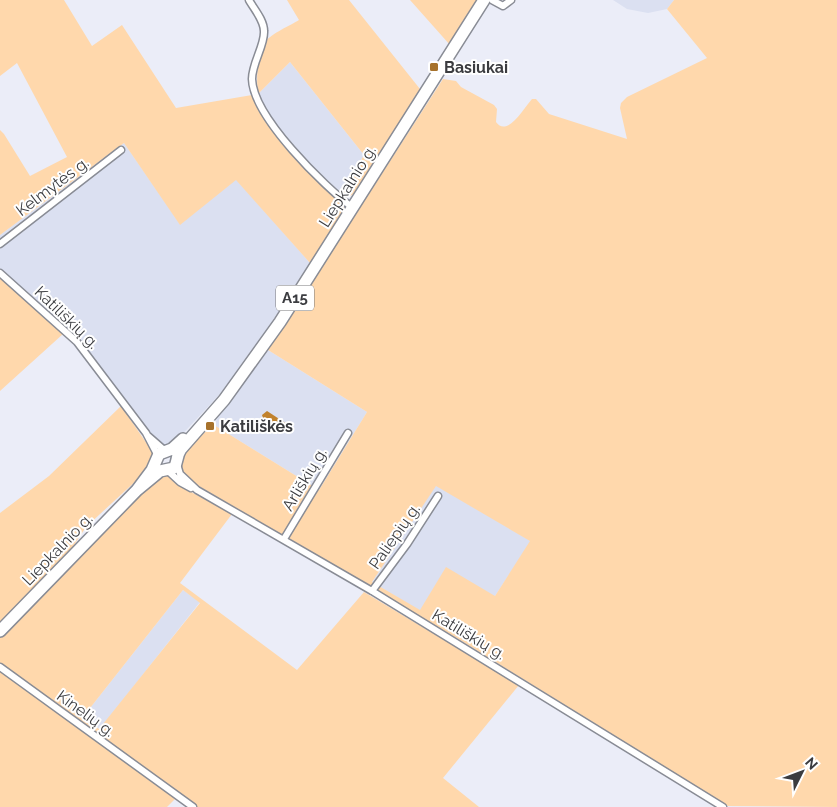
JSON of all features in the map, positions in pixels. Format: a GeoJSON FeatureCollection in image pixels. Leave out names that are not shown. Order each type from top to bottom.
{"type":"FeatureCollection","features":[{"type":"Feature","properties":{"kind":"highway","name":"Liepkalnio g."},"geometry":{"type":"LineString","coordinates":[[0,631],[166,460],[181,449],[224,400],[280,322],[484,0]]}},
{"type":"Feature","properties":{"kind":"street"},"geometry":{"type":"LineString","coordinates":[[249,0],[262,22],[264,32],[253,71],[252,81],[256,98],[279,132],[302,160],[327,187],[352,208]]}},
{"type":"Feature","properties":{"kind":"street"},"geometry":{"type":"LineString","coordinates":[[492,0],[503,6],[511,0]]}},
{"type":"Feature","properties":{"kind":"street","name":"Kelmytės g."},"geometry":{"type":"LineString","coordinates":[[0,244],[121,150]]}},
{"type":"Feature","properties":{"kind":"street","name":"Katiliškių g."},"geometry":{"type":"LineString","coordinates":[[0,273],[76,342],[186,486],[197,490],[284,539],[372,591],[723,807]]}},
{"type":"Feature","properties":{"kind":"street","name":"Arliškių g."},"geometry":{"type":"LineString","coordinates":[[284,539],[348,433]]}},
{"type":"Feature","properties":{"kind":"street","name":"Katiliškių g."},"geometry":{"type":"LineString","coordinates":[[166,460],[197,490]]}},
{"type":"Feature","properties":{"kind":"street","name":"Paliepių g."},"geometry":{"type":"LineString","coordinates":[[372,591],[407,544],[438,496]]}},
{"type":"Feature","properties":{"kind":"street","name":"Kinelių g."},"geometry":{"type":"LineString","coordinates":[[0,667],[193,807]]}},
{"type":"Feature","properties":{"kind":"shaded area"},"geometry":{"type":"Polygon","coordinates":[[[0,0],[64,0],[92,46],[122,25],[176,108],[252,95],[279,137],[344,207],[343,214],[310,263],[236,180],[180,225],[124,143],[0,235],[0,130],[30,176],[67,157],[17,63],[0,76],[0,0]]]}},
{"type":"Feature","properties":{"kind":"shaded area"},"geometry":{"type":"Polygon","coordinates":[[[287,0],[349,0],[420,89],[356,192],[349,197],[341,195],[364,155],[290,62],[258,94],[258,67],[263,46],[272,35],[299,20],[287,0]]]}},
{"type":"Feature","properties":{"kind":"shaded area"},"geometry":{"type":"Polygon","coordinates":[[[410,0],[478,0],[450,45],[410,0]]]}},
{"type":"Feature","properties":{"kind":"shaded area"},"geometry":{"type":"Polygon","coordinates":[[[613,0],[674,0],[667,9],[648,13],[627,9],[613,0]]]}},
{"type":"Feature","properties":{"kind":"shaded area"},"geometry":{"type":"Polygon","coordinates":[[[674,0],[837,0],[837,807],[728,806],[460,640],[192,482],[183,474],[180,467],[187,447],[214,425],[319,490],[367,412],[268,350],[443,79],[456,81],[461,87],[494,105],[497,109],[496,122],[500,126],[510,124],[532,99],[536,99],[549,114],[627,139],[620,108],[621,103],[627,97],[707,58],[667,9],[674,0]],[[436,486],[372,582],[420,610],[446,567],[495,596],[530,541],[436,486]]]}},
{"type":"Feature","properties":{"kind":"shaded area"},"geometry":{"type":"Polygon","coordinates":[[[290,62],[364,155],[341,195],[279,137],[252,95],[258,94],[290,62]]]}},
{"type":"Feature","properties":{"kind":"shaded area"},"geometry":{"type":"Polygon","coordinates":[[[124,143],[180,224],[236,179],[310,263],[269,326],[219,395],[175,442],[165,448],[149,433],[70,333],[0,270],[0,235],[124,143]]]}},
{"type":"Feature","properties":{"kind":"shaded area"},"geometry":{"type":"Polygon","coordinates":[[[0,276],[63,334],[0,391],[0,276]]]}},
{"type":"Feature","properties":{"kind":"shaded area"},"geometry":{"type":"Polygon","coordinates":[[[268,350],[367,412],[319,490],[214,425],[225,404],[268,350]]]}},
{"type":"Feature","properties":{"kind":"shaded area"},"geometry":{"type":"Polygon","coordinates":[[[121,406],[154,454],[151,467],[86,527],[72,548],[0,622],[0,513],[49,476],[121,406]]]}},
{"type":"Feature","properties":{"kind":"shaded area"},"geometry":{"type":"Polygon","coordinates":[[[267,411],[290,426],[287,432],[283,432],[263,418],[262,415],[267,411]]]}},
{"type":"Feature","properties":{"kind":"shaded area"},"geometry":{"type":"Polygon","coordinates":[[[165,474],[180,486],[232,514],[180,583],[297,670],[364,592],[519,685],[443,778],[479,807],[186,807],[175,799],[167,807],[0,807],[0,638],[150,485],[165,474]],[[183,590],[83,717],[99,729],[200,603],[183,590]]]}},
{"type":"Feature","properties":{"kind":"shaded area"},"geometry":{"type":"Polygon","coordinates":[[[436,485],[531,541],[495,596],[420,611],[372,582],[436,485]]]}},
{"type":"Feature","properties":{"kind":"shaded area"},"geometry":{"type":"Polygon","coordinates":[[[183,590],[200,602],[100,729],[83,717],[183,590]]]}},
{"type":"Feature","properties":{"kind":"place","name":"Basiukai"},"geometry":{"type":"Point","coordinates":[434,67]}},
{"type":"Feature","properties":{"kind":"place","name":"Katiliškės"},"geometry":{"type":"Point","coordinates":[210,426]}}]}
